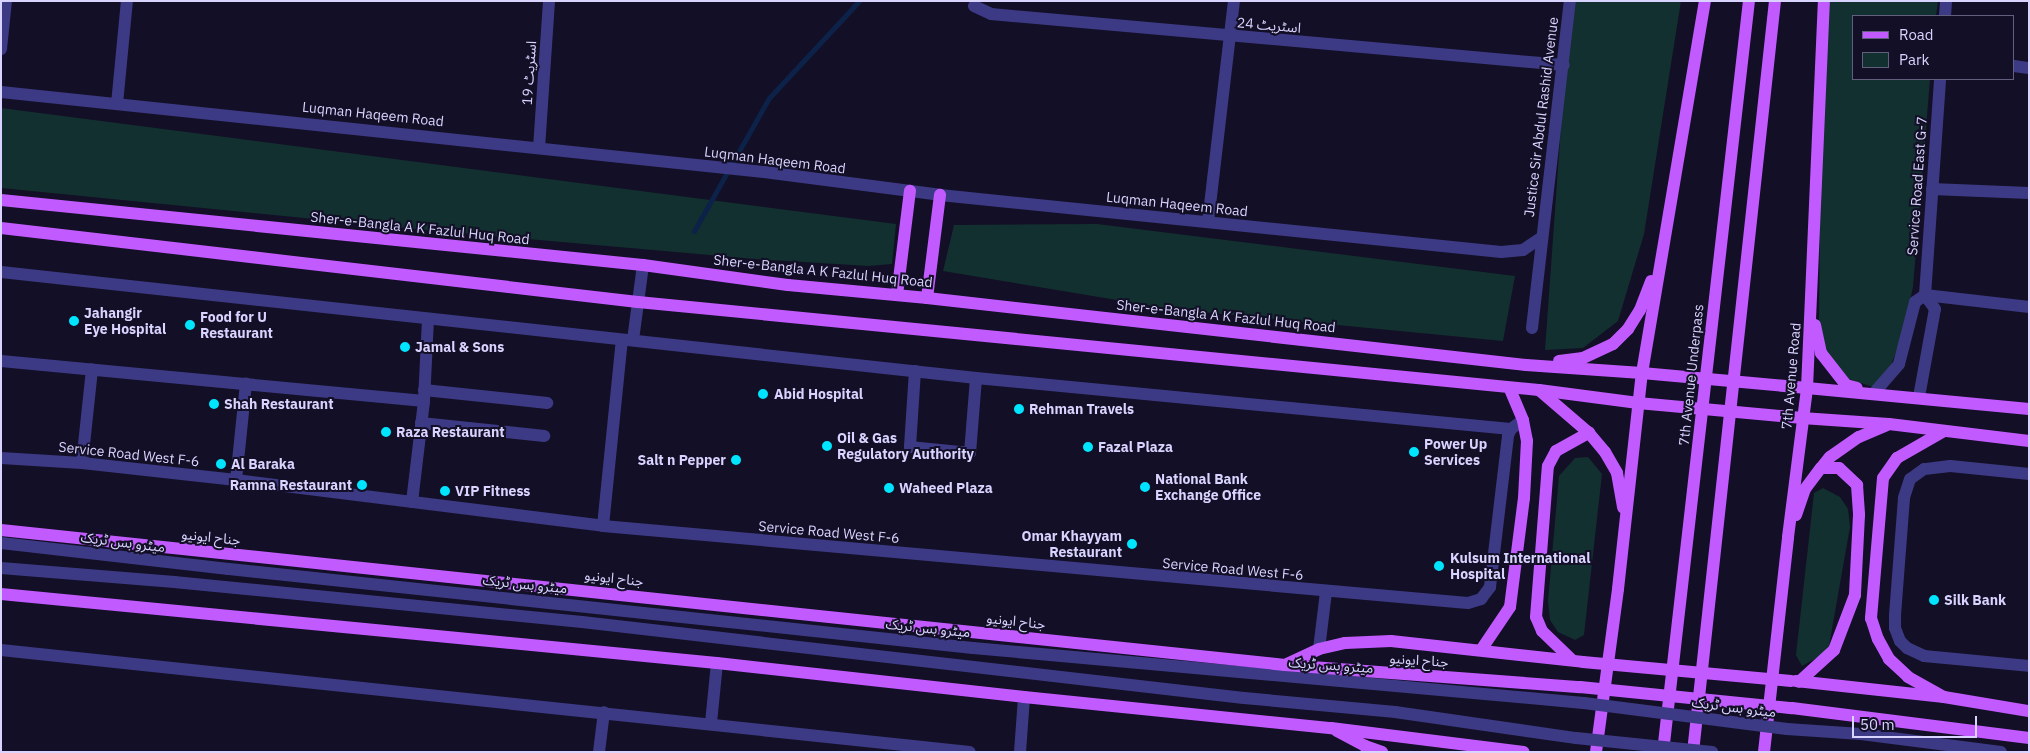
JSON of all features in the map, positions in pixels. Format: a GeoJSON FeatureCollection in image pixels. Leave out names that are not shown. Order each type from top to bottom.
{"type":"FeatureCollection","features":[{"type":"Feature","properties":{"kind":"main road"},"geometry":{"type":"LineString","coordinates":[[1596,752],[1626,522],[1642,373],[1705,1]]}},
{"type":"Feature","properties":{"kind":"main road","name":"7th Avenue Underpass"},"geometry":{"type":"LineString","coordinates":[[1663,752],[1748,1]]}},
{"type":"Feature","properties":{"kind":"main road"},"geometry":{"type":"LineString","coordinates":[[1693,752],[1775,1]]}},
{"type":"Feature","properties":{"kind":"main road","name":"7th Avenue Road"},"geometry":{"type":"LineString","coordinates":[[1764,752],[1807,388],[1824,1]]}},
{"type":"Feature","properties":{"kind":"main road"},"geometry":{"type":"LineString","coordinates":[[897,295],[910,192]]}},
{"type":"Feature","properties":{"kind":"main road"},"geometry":{"type":"LineString","coordinates":[[926,298],[940,195]]}},
{"type":"Feature","properties":{"kind":"main road","name":"Sher-e-Bangla A K Fazlul Huq Road"},"geometry":{"type":"LineString","coordinates":[[1,200],[643,265],[788,285],[926,298],[1526,365],[1807,388]]}},
{"type":"Feature","properties":{"kind":"main road"},"geometry":{"type":"LineString","coordinates":[[1,228],[638,302],[1510,389],[1539,390],[1638,403],[1889,424],[2029,441]]}},
{"type":"Feature","properties":{"kind":"main road"},"geometry":{"type":"LineString","coordinates":[[1526,365],[1583,358],[1613,344],[1628,329],[1640,310],[1660,260]]}},
{"type":"Feature","properties":{"kind":"main road"},"geometry":{"type":"LineString","coordinates":[[1812,308],[1821,353],[1846,385],[1874,393]]}},
{"type":"Feature","properties":{"kind":"main road"},"geometry":{"type":"LineString","coordinates":[[1807,388],[1919,397],[2029,409]]}},
{"type":"Feature","properties":{"kind":"main road"},"geometry":{"type":"LineString","coordinates":[[1481,650],[1510,606],[1528,454],[1523,420],[1510,389]]}},
{"type":"Feature","properties":{"kind":"main road"},"geometry":{"type":"LineString","coordinates":[[1539,390],[1589,433],[1605,452],[1616,473],[1626,522]]}},
{"type":"Feature","properties":{"kind":"main road"},"geometry":{"type":"LineString","coordinates":[[1788,537],[1805,490],[1830,457],[1859,437],[1889,424]]}},
{"type":"Feature","properties":{"kind":"main road"},"geometry":{"type":"LineString","coordinates":[[1944,431],[1897,458],[1883,478],[1871,618],[1878,639],[1888,659],[1908,677],[1944,697]]}},
{"type":"Feature","properties":{"kind":"main road"},"geometry":{"type":"LineString","coordinates":[[1577,661],[1542,631],[1536,617],[1548,466],[1556,450],[1589,433]]}},
{"type":"Feature","properties":{"kind":"main road"},"geometry":{"type":"LineString","coordinates":[[1795,681],[1834,650],[1855,595],[1859,515],[1856,485],[1839,468],[1821,468]]}},
{"type":"Feature","properties":{"kind":"main road","name":"جناح ایونیو"},"geometry":{"type":"LineString","coordinates":[[1,530],[1285,665],[1580,687],[1792,708],[2029,738]]}},
{"type":"Feature","properties":{"kind":"main road"},"geometry":{"type":"LineString","coordinates":[[1,594],[717,663],[1331,728],[1524,752]]}},
{"type":"Feature","properties":{"kind":"main road"},"geometry":{"type":"LineString","coordinates":[[1285,665],[1319,649],[1345,643],[1391,641],[1944,697],[2029,710]]}},
{"type":"Feature","properties":{"kind":"main road"},"geometry":{"type":"LineString","coordinates":[[1331,728],[1365,746],[1382,752]]}},
{"type":"Feature","properties":{"kind":"street"},"geometry":{"type":"LineString","coordinates":[[1,49],[6,1]]}},
{"type":"Feature","properties":{"kind":"street"},"geometry":{"type":"LineString","coordinates":[[117,104],[127,1]]}},
{"type":"Feature","properties":{"kind":"street","name":"اسٹریٹ 19"},"geometry":{"type":"LineString","coordinates":[[539,148],[549,1]]}},
{"type":"Feature","properties":{"kind":"street"},"geometry":{"type":"LineString","coordinates":[[1208,222],[1234,1]]}},
{"type":"Feature","properties":{"kind":"street","name":"Justice Sir Abdul Rashid Avenue"},"geometry":{"type":"LineString","coordinates":[[1532,328],[1570,1]]}},
{"type":"Feature","properties":{"kind":"street"},"geometry":{"type":"LineString","coordinates":[[1945,15],[1946,1]]}},
{"type":"Feature","properties":{"kind":"street","name":"اسٹریٹ 24"},"geometry":{"type":"LineString","coordinates":[[974,6],[991,14],[1229,37],[1564,65]]}},
{"type":"Feature","properties":{"kind":"street"},"geometry":{"type":"LineString","coordinates":[[2015,66],[2029,68]]}},
{"type":"Feature","properties":{"kind":"street","name":"Service Road East G-7"},"geometry":{"type":"LineString","coordinates":[[1925,296],[1940,80]]}},
{"type":"Feature","properties":{"kind":"street","name":"Luqman Haqeem Road"},"geometry":{"type":"LineString","coordinates":[[1,92],[764,172],[910,192],[1501,252],[1523,250],[1542,237]]}},
{"type":"Feature","properties":{"kind":"street"},"geometry":{"type":"LineString","coordinates":[[1932,189],[2029,193]]}},
{"type":"Feature","properties":{"kind":"street"},"geometry":{"type":"LineString","coordinates":[[603,526],[628,340],[638,302],[643,265]]}},
{"type":"Feature","properties":{"kind":"street"},"geometry":{"type":"LineString","coordinates":[[1,272],[976,378],[1511,429],[1523,420]]}},
{"type":"Feature","properties":{"kind":"street"},"geometry":{"type":"LineString","coordinates":[[1874,393],[1899,364],[1915,302],[1925,296],[2029,307]]}},
{"type":"Feature","properties":{"kind":"street"},"geometry":{"type":"LineString","coordinates":[[1919,397],[1935,308],[1925,296]]}},
{"type":"Feature","properties":{"kind":"street"},"geometry":{"type":"LineString","coordinates":[[412,502],[424,395],[428,319]]}},
{"type":"Feature","properties":{"kind":"street"},"geometry":{"type":"LineString","coordinates":[[1,361],[246,384],[547,402]]}},
{"type":"Feature","properties":{"kind":"street"},"geometry":{"type":"LineString","coordinates":[[82,463],[92,370]]}},
{"type":"Feature","properties":{"kind":"street"},"geometry":{"type":"LineString","coordinates":[[916,371],[910,447],[970,452],[976,378]]}},
{"type":"Feature","properties":{"kind":"street"},"geometry":{"type":"LineString","coordinates":[[236,480],[246,384]]}},
{"type":"Feature","properties":{"kind":"street"},"geometry":{"type":"LineString","coordinates":[[421,423],[544,436]]}},
{"type":"Feature","properties":{"kind":"street","name":"Service Road West F-6"},"geometry":{"type":"LineString","coordinates":[[1,458],[82,463],[236,480],[603,526],[1326,592],[1468,603],[1486,595],[1490,588],[1506,448],[1511,429]]}},
{"type":"Feature","properties":{"kind":"street"},"geometry":{"type":"LineString","coordinates":[[2029,474],[1950,466],[1924,469],[1910,479],[1904,498],[1895,621],[1900,641],[1907,648],[1924,656],[2029,666]]}},
{"type":"Feature","properties":{"kind":"street","name":"میٹرو بس ٹریک"},"geometry":{"type":"LineString","coordinates":[[1,543],[973,648],[1584,703],[1787,729],[1861,734],[2001,752]]}},
{"type":"Feature","properties":{"kind":"street"},"geometry":{"type":"LineString","coordinates":[[1,568],[174,582],[582,622],[1234,697],[1395,712],[1576,738],[1712,752]]}},
{"type":"Feature","properties":{"kind":"street"},"geometry":{"type":"LineString","coordinates":[[1319,649],[1326,592]]}},
{"type":"Feature","properties":{"kind":"street"},"geometry":{"type":"LineString","coordinates":[[1,650],[711,723],[970,752]]}},
{"type":"Feature","properties":{"kind":"street"},"geometry":{"type":"LineString","coordinates":[[711,723],[717,663]]}},
{"type":"Feature","properties":{"kind":"street"},"geometry":{"type":"LineString","coordinates":[[1020,752],[1024,697]]}},
{"type":"Feature","properties":{"kind":"street"},"geometry":{"type":"LineString","coordinates":[[599,752],[604,712]]}},
{"type":"Feature","properties":{"kind":"green space"},"geometry":{"type":"Polygon","coordinates":[[[1570,1],[1681,1],[1644,234],[1618,321],[1583,348],[1545,350],[1570,1]]]}},
{"type":"Feature","properties":{"kind":"green space"},"geometry":{"type":"Polygon","coordinates":[[[1824,1],[1938,1],[1936,15],[1852,15],[1852,80],[1930,80],[1913,287],[1902,337],[1891,365],[1873,387],[1849,379],[1821,353],[1819,320],[1821,79],[1824,1]]]}},
{"type":"Feature","properties":{"kind":"green space"},"geometry":{"type":"Polygon","coordinates":[[[1,108],[896,224],[892,264],[869,266],[755,259],[414,229],[1,188],[1,108]]]}},
{"type":"Feature","properties":{"kind":"green space"},"geometry":{"type":"Polygon","coordinates":[[[1097,224],[1515,276],[1503,341],[1171,309],[943,271],[954,225],[1097,224]]]}},
{"type":"Feature","properties":{"kind":"green space"},"geometry":{"type":"Polygon","coordinates":[[[1588,457],[1602,474],[1584,635],[1575,640],[1558,632],[1550,620],[1548,601],[1559,476],[1575,458],[1588,457]]]}},
{"type":"Feature","properties":{"kind":"green space"},"geometry":{"type":"Polygon","coordinates":[[[1823,488],[1840,497],[1848,509],[1850,527],[1829,646],[1820,656],[1802,666],[1796,655],[1814,493],[1823,488]]]}},
{"type":"Feature","properties":{"kind":"waterway"},"geometry":{"type":"LineString","coordinates":[[694,231],[769,98],[859,1]]}},
{"type":"Feature","properties":{"kind":"place","name":"Jahangir Eye Hospital"},"geometry":{"type":"Point","coordinates":[74,321]}},
{"type":"Feature","properties":{"kind":"place","name":"Food for U Restaurant"},"geometry":{"type":"Point","coordinates":[190,325]}},
{"type":"Feature","properties":{"kind":"place","name":"Jamal & Sons"},"geometry":{"type":"Point","coordinates":[405,347]}},
{"type":"Feature","properties":{"kind":"place","name":"Abid Hospital"},"geometry":{"type":"Point","coordinates":[763,394]}},
{"type":"Feature","properties":{"kind":"place","name":"Shah Restaurant"},"geometry":{"type":"Point","coordinates":[214,404]}},
{"type":"Feature","properties":{"kind":"place","name":"Rehman Travels"},"geometry":{"type":"Point","coordinates":[1019,409]}},
{"type":"Feature","properties":{"kind":"place","name":"Raza Restaurant"},"geometry":{"type":"Point","coordinates":[386,432]}},
{"type":"Feature","properties":{"kind":"place","name":"Oil & Gas Regulatory Authority"},"geometry":{"type":"Point","coordinates":[827,446]}},
{"type":"Feature","properties":{"kind":"place","name":"Fazal Plaza"},"geometry":{"type":"Point","coordinates":[1088,447]}},
{"type":"Feature","properties":{"kind":"place","name":"Power Up Services"},"geometry":{"type":"Point","coordinates":[1414,452]}},
{"type":"Feature","properties":{"kind":"place","name":"Salt n Pepper"},"geometry":{"type":"Point","coordinates":[736,460]}},
{"type":"Feature","properties":{"kind":"place","name":"Al Baraka"},"geometry":{"type":"Point","coordinates":[221,464]}},
{"type":"Feature","properties":{"kind":"place","name":"Ramna Restaurant"},"geometry":{"type":"Point","coordinates":[362,485]}},
{"type":"Feature","properties":{"kind":"place","name":"National Bank Exchange Office"},"geometry":{"type":"Point","coordinates":[1145,487]}},
{"type":"Feature","properties":{"kind":"place","name":"Waheed Plaza"},"geometry":{"type":"Point","coordinates":[889,488]}},
{"type":"Feature","properties":{"kind":"place","name":"VIP Fitness"},"geometry":{"type":"Point","coordinates":[445,491]}},
{"type":"Feature","properties":{"kind":"place","name":"Omar Khayyam Restaurant"},"geometry":{"type":"Point","coordinates":[1132,544]}},
{"type":"Feature","properties":{"kind":"place","name":"Kulsum International Hospital"},"geometry":{"type":"Point","coordinates":[1439,566]}},
{"type":"Feature","properties":{"kind":"place","name":"Silk Bank"},"geometry":{"type":"Point","coordinates":[1934,600]}}]}
